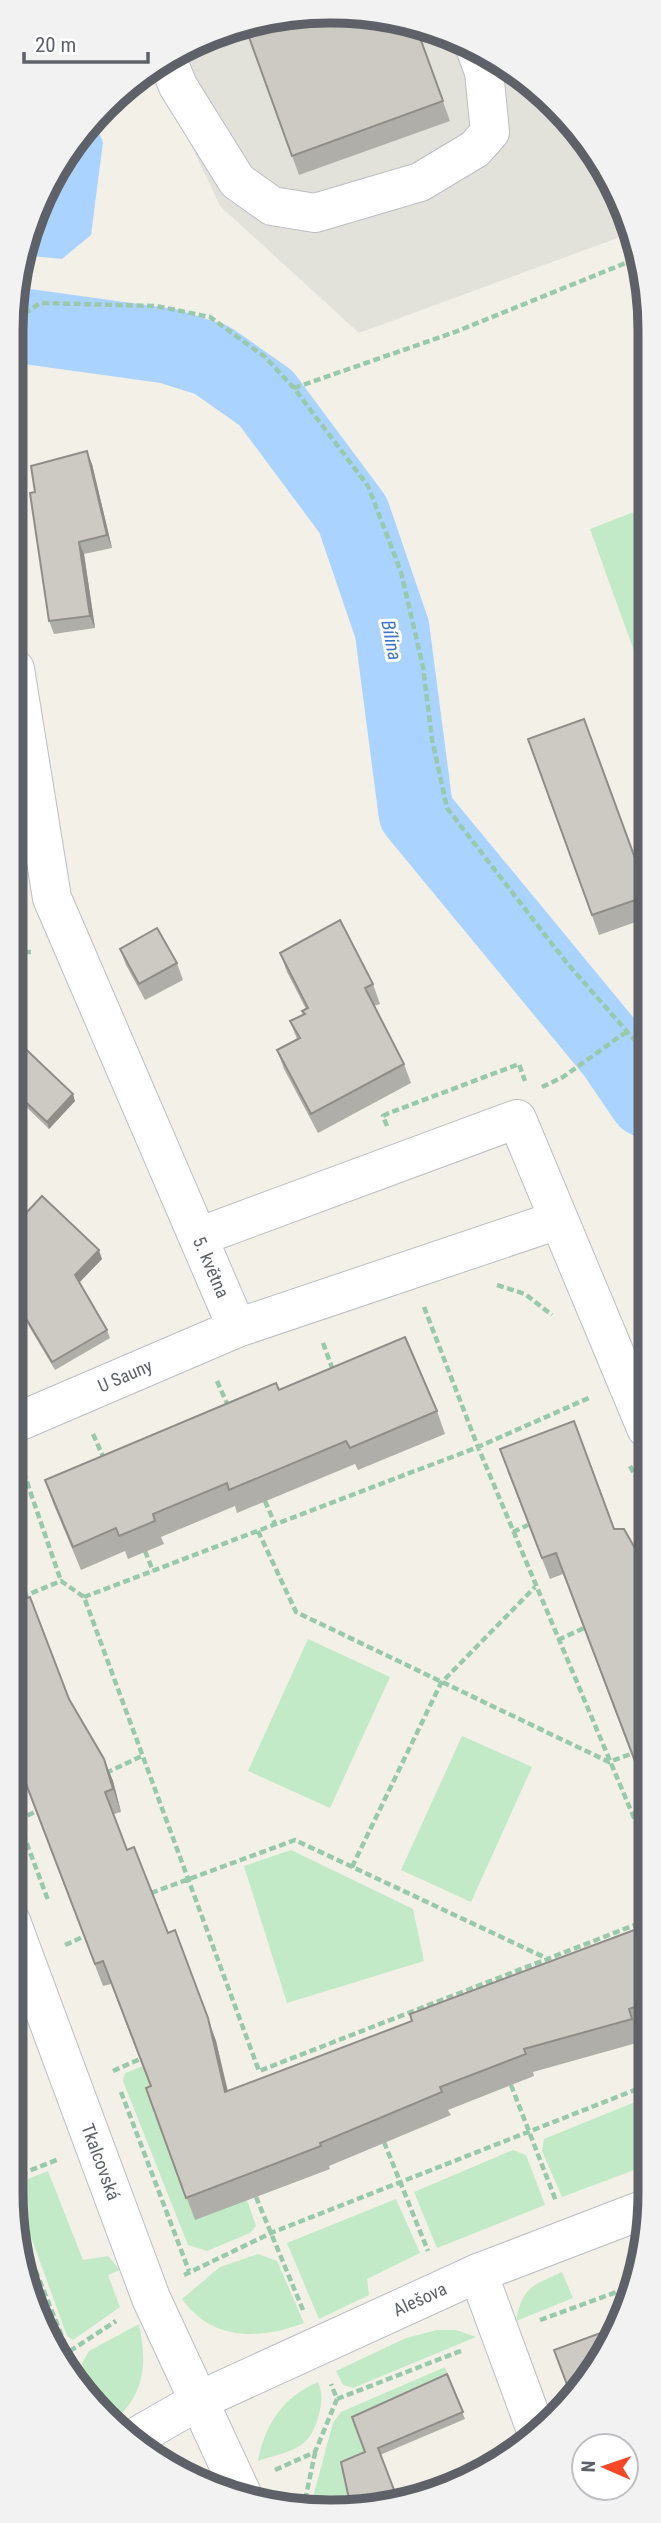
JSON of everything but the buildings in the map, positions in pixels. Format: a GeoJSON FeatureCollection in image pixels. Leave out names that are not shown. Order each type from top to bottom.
{"type":"FeatureCollection","features":[{"type":"Feature","properties":{"kind":"street"},"geometry":{"type":"LineString","coordinates":[[171,68],[178,86],[237,181],[272,206],[315,213],[420,182],[475,149],[490,132],[484,72],[480,62]]}},
{"type":"Feature","properties":{"kind":"street","name":"5. května"},"geometry":{"type":"LineString","coordinates":[[23,719],[52,898],[237,1328]]}},
{"type":"Feature","properties":{"kind":"street"},"geometry":{"type":"LineString","coordinates":[[198,1237],[517,1119],[638,1409]]}},
{"type":"Feature","properties":{"kind":"street"},"geometry":{"type":"LineString","coordinates":[[237,1328],[558,1220]]}},
{"type":"Feature","properties":{"kind":"street","name":"U Sauny"},"geometry":{"type":"LineString","coordinates":[[23,1434],[237,1328]]}},
{"type":"Feature","properties":{"kind":"street","name":"Tkalcovská"},"geometry":{"type":"LineString","coordinates":[[23,1953],[151,2298],[238,2486]]}},
{"type":"Feature","properties":{"kind":"street","name":"Alešova"},"geometry":{"type":"LineString","coordinates":[[140,2435],[200,2400],[478,2273],[638,2212]]}},
{"type":"Feature","properties":{"kind":"street"},"geometry":{"type":"LineString","coordinates":[[478,2273],[534,2424]]}},
{"type":"Feature","properties":{"kind":"path"},"geometry":{"type":"LineString","coordinates":[[294,388],[455,332],[630,261]]}},
{"type":"Feature","properties":{"kind":"path"},"geometry":{"type":"LineString","coordinates":[[23,315],[40,303],[156,306],[210,317],[265,358],[294,388],[368,486],[401,572],[423,667],[432,739],[447,808],[566,962],[638,1042]]}},
{"type":"Feature","properties":{"kind":"path"},"geometry":{"type":"LineString","coordinates":[[588,1057],[629,1030]]}},
{"type":"Feature","properties":{"kind":"path"},"geometry":{"type":"LineString","coordinates":[[410,1270],[478,1447],[638,1828]]}},
{"type":"Feature","properties":{"kind":"path"},"geometry":{"type":"LineString","coordinates":[[486,1286],[498,1285],[525,1294],[554,1318]]}},
{"type":"Feature","properties":{"kind":"path"},"geometry":{"type":"LineString","coordinates":[[424,1306],[433,1302]]}},
{"type":"Feature","properties":{"kind":"path"},"geometry":{"type":"LineString","coordinates":[[323,1343],[336,1378]]}},
{"type":"Feature","properties":{"kind":"path"},"geometry":{"type":"LineString","coordinates":[[216,1380],[231,1415]]}},
{"type":"Feature","properties":{"kind":"path"},"geometry":{"type":"LineString","coordinates":[[588,1385],[600,1407]]}},
{"type":"Feature","properties":{"kind":"path"},"geometry":{"type":"LineString","coordinates":[[84,1597],[478,1447],[594,1396]]}},
{"type":"Feature","properties":{"kind":"path"},"geometry":{"type":"LineString","coordinates":[[89,1426],[107,1468]]}},
{"type":"Feature","properties":{"kind":"path"},"geometry":{"type":"LineString","coordinates":[[23,1463],[61,1581],[84,1597],[259,2071],[638,1924]]}},
{"type":"Feature","properties":{"kind":"path"},"geometry":{"type":"LineString","coordinates":[[628,1463],[638,1481]]}},
{"type":"Feature","properties":{"kind":"path"},"geometry":{"type":"LineString","coordinates":[[265,1501],[275,1524]]}},
{"type":"Feature","properties":{"kind":"path"},"geometry":{"type":"LineString","coordinates":[[513,1532],[528,1525]]}},
{"type":"Feature","properties":{"kind":"path"},"geometry":{"type":"LineString","coordinates":[[258,1531],[296,1612],[441,1684],[609,1762],[631,1754]]}},
{"type":"Feature","properties":{"kind":"path"},"geometry":{"type":"LineString","coordinates":[[145,1551],[153,1571]]}},
{"type":"Feature","properties":{"kind":"path"},"geometry":{"type":"LineString","coordinates":[[23,1597],[61,1581]]}},
{"type":"Feature","properties":{"kind":"path"},"geometry":{"type":"LineString","coordinates":[[352,1867],[441,1684],[535,1586]]}},
{"type":"Feature","properties":{"kind":"path"},"geometry":{"type":"LineString","coordinates":[[558,1640],[584,1628]]}},
{"type":"Feature","properties":{"kind":"path"},"geometry":{"type":"LineString","coordinates":[[106,1773],[142,1756]]}},
{"type":"Feature","properties":{"kind":"path"},"geometry":{"type":"LineString","coordinates":[[23,1818],[37,1811]]}},
{"type":"Feature","properties":{"kind":"path"},"geometry":{"type":"LineString","coordinates":[[151,1893],[295,1840],[546,1958]]}},
{"type":"Feature","properties":{"kind":"path"},"geometry":{"type":"LineString","coordinates":[[65,1945],[85,1936]]}},
{"type":"Feature","properties":{"kind":"path"},"geometry":{"type":"LineString","coordinates":[[584,1944],[588,1953]]}},
{"type":"Feature","properties":{"kind":"path"},"geometry":{"type":"LineString","coordinates":[[461,1992],[466,2005]]}},
{"type":"Feature","properties":{"kind":"path"},"geometry":{"type":"LineString","coordinates":[[636,2038],[638,2043]]}},
{"type":"Feature","properties":{"kind":"path"},"geometry":{"type":"LineString","coordinates":[[332,2042],[336,2053]]}},
{"type":"Feature","properties":{"kind":"path"},"geometry":{"type":"LineString","coordinates":[[113,2071],[140,2059]]}},
{"type":"Feature","properties":{"kind":"path"},"geometry":{"type":"LineString","coordinates":[[511,2085],[556,2202]]}},
{"type":"Feature","properties":{"kind":"path"},"geometry":{"type":"LineString","coordinates":[[68,2353],[190,2271],[224,2254],[638,2089]]}},
{"type":"Feature","properties":{"kind":"path"},"geometry":{"type":"LineString","coordinates":[[384,2142],[428,2251]]}},
{"type":"Feature","properties":{"kind":"path"},"geometry":{"type":"LineString","coordinates":[[23,2173],[95,2145]]}},
{"type":"Feature","properties":{"kind":"path"},"geometry":{"type":"LineString","coordinates":[[29,2255],[67,2351]]}},
{"type":"Feature","properties":{"kind":"path"},"geometry":{"type":"LineString","coordinates":[[305,2500],[315,2452]]}},
{"type":"Feature","properties":{"kind":"shaded area"},"geometry":{"type":"Polygon","coordinates":[[[310,23],[351,23],[410,33],[448,46],[467,54],[518,86],[548,113],[575,143],[607,194],[623,236],[359,333],[220,206],[158,76],[194,54],[251,33],[310,23]]]}},
{"type":"Feature","properties":{"kind":"green space"},"geometry":{"type":"Polygon","coordinates":[[[638,510],[638,662],[590,529],[638,510]]]}},
{"type":"Feature","properties":{"kind":"green space"},"geometry":{"type":"Polygon","coordinates":[[[308,1639],[390,1677],[330,1808],[248,1771],[308,1639]]]}},
{"type":"Feature","properties":{"kind":"green space"},"geometry":{"type":"Polygon","coordinates":[[[462,1736],[532,1767],[471,1902],[401,1870],[462,1736]]]}},
{"type":"Feature","properties":{"kind":"green space"},"geometry":{"type":"Polygon","coordinates":[[[291,1850],[413,1909],[424,1961],[287,2003],[244,1866],[291,1850]]]}},
{"type":"Feature","properties":{"kind":"green space"},"geometry":{"type":"Polygon","coordinates":[[[143,2066],[159,2109],[153,2112],[247,2200],[256,2226],[250,2233],[207,2251],[188,2245],[123,2081],[125,2073],[143,2066]]]}},
{"type":"Feature","properties":{"kind":"green space"},"geometry":{"type":"Polygon","coordinates":[[[638,2101],[638,2169],[562,2197],[542,2151],[544,2139],[638,2101]]]}},
{"type":"Feature","properties":{"kind":"green space"},"geometry":{"type":"Polygon","coordinates":[[[513,2150],[526,2155],[545,2205],[437,2248],[414,2192],[513,2150]]]}},
{"type":"Feature","properties":{"kind":"green space"},"geometry":{"type":"Polygon","coordinates":[[[48,2171],[83,2260],[108,2256],[120,2270],[108,2275],[120,2307],[73,2340],[67,2336],[23,2215],[23,2181],[48,2171]]]}},
{"type":"Feature","properties":{"kind":"green space"},"geometry":{"type":"Polygon","coordinates":[[[396,2199],[420,2253],[367,2279],[369,2295],[319,2319],[287,2243],[396,2199]]]}},
{"type":"Feature","properties":{"kind":"green space"},"geometry":{"type":"Polygon","coordinates":[[[258,2254],[277,2261],[304,2323],[270,2332],[237,2333],[207,2323],[182,2299],[220,2267],[258,2254]]]}},
{"type":"Feature","properties":{"kind":"green space"},"geometry":{"type":"Polygon","coordinates":[[[562,2272],[573,2298],[516,2321],[522,2301],[530,2289],[562,2272]]]}},
{"type":"Feature","properties":{"kind":"green space"},"geometry":{"type":"Polygon","coordinates":[[[139,2324],[143,2352],[141,2377],[132,2400],[119,2416],[89,2383],[82,2363],[89,2351],[139,2324]]]}},
{"type":"Feature","properties":{"kind":"green space"},"geometry":{"type":"Polygon","coordinates":[[[437,2330],[456,2330],[476,2337],[353,2388],[343,2385],[336,2371],[406,2338],[437,2330]]]}},
{"type":"Feature","properties":{"kind":"green space"},"geometry":{"type":"Polygon","coordinates":[[[445,2367],[450,2381],[368,2460],[355,2500],[312,2500],[333,2423],[341,2412],[445,2367]]]}},
{"type":"Feature","properties":{"kind":"green space"},"geometry":{"type":"Polygon","coordinates":[[[318,2382],[321,2405],[310,2435],[298,2447],[258,2461],[265,2435],[278,2413],[295,2395],[318,2382]]]}},
{"type":"Feature","properties":{"kind":"water"},"geometry":{"type":"Polygon","coordinates":[[[98,129],[103,142],[91,235],[62,259],[32,256],[54,194],[86,143],[98,129]]]}},
{"type":"Feature","properties":{"kind":"waterway","name":"Bílina"},"geometry":{"type":"LineString","coordinates":[[23,326],[168,346],[212,360],[266,398],[353,515],[392,629],[416,813],[614,1053],[638,1088]]}}]}
